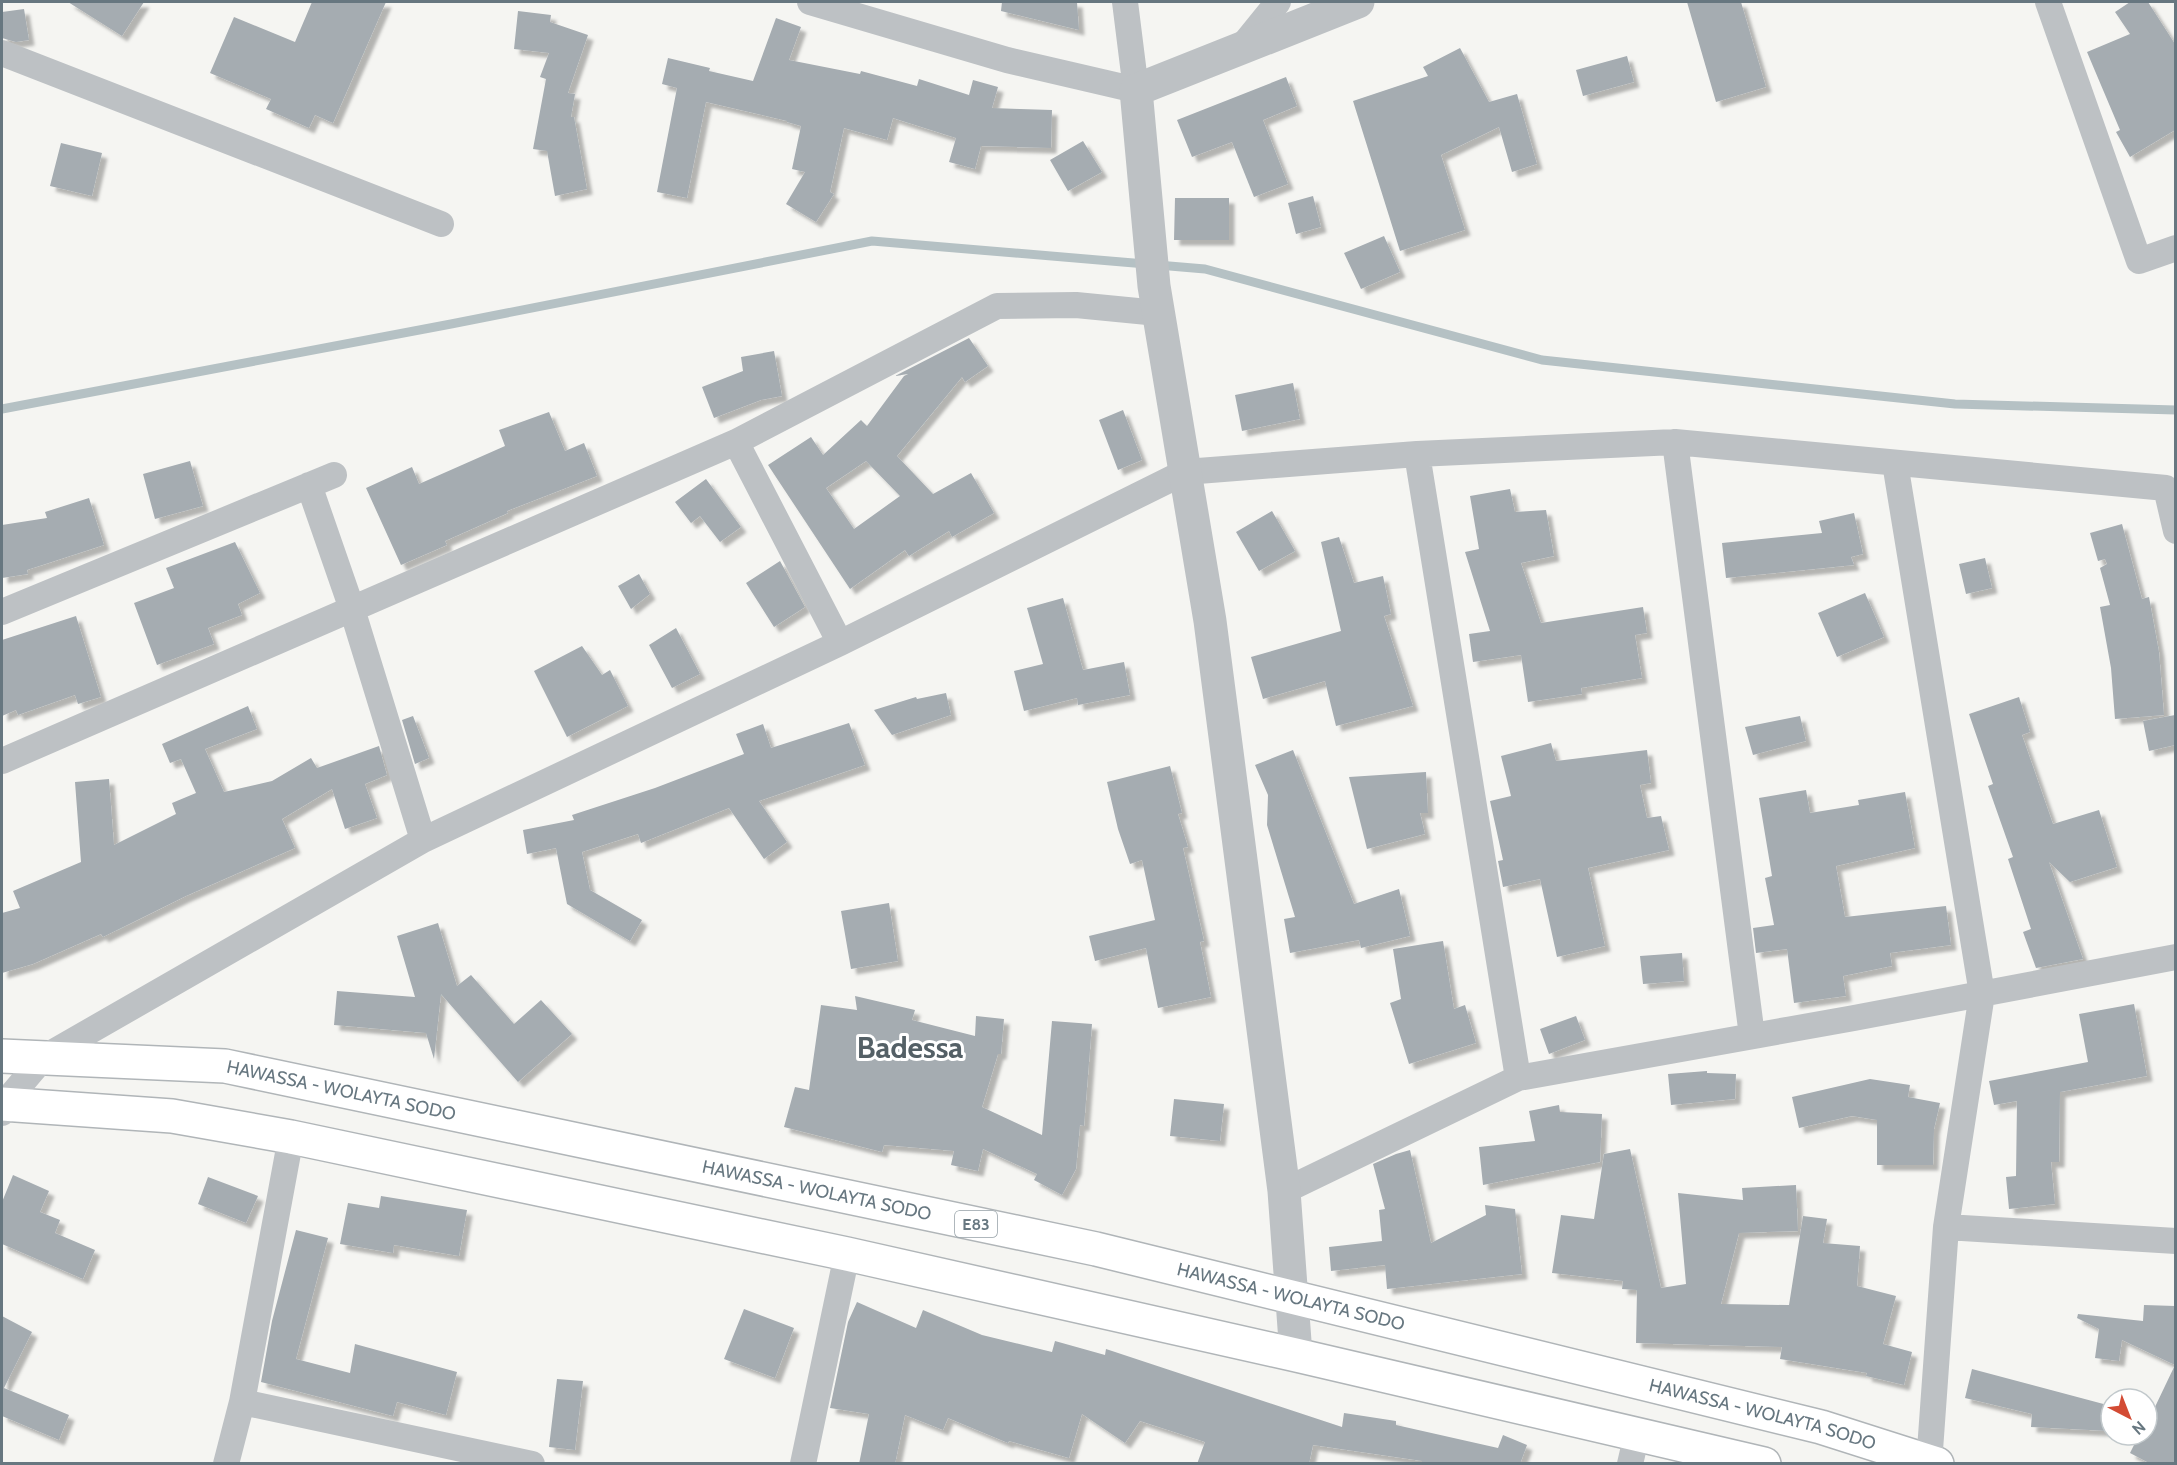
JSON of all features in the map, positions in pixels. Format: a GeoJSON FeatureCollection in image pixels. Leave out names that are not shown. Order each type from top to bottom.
{"type":"FeatureCollection","features":[{"type":"Feature","properties":{"kind":"main road","name":"HAWASSA - WOLAYTA SODO"},"geometry":{"type":"LineString","coordinates":[[2,1056],[225,1066],[1096,1249],[1821,1427],[1932,1463]]}},
{"type":"Feature","properties":{"kind":"main road"},"geometry":{"type":"LineString","coordinates":[[2,1107],[172,1116],[291,1137],[847,1254],[1296,1355],[1634,1449],[1764,1464]]}},
{"type":"Feature","properties":{"kind":"street"},"geometry":{"type":"LineString","coordinates":[[810,2],[1007,60],[1136,90],[1358,2]]}},
{"type":"Feature","properties":{"kind":"street"},"geometry":{"type":"LineString","coordinates":[[1125,2],[1136,90],[1156,299],[1210,621],[1284,1191],[1296,1355]]}},
{"type":"Feature","properties":{"kind":"street"},"geometry":{"type":"LineString","coordinates":[[1240,50],[1278,2]]}},
{"type":"Feature","properties":{"kind":"street"},"geometry":{"type":"LineString","coordinates":[[2048,2],[2139,261],[2175,248]]}},
{"type":"Feature","properties":{"kind":"street"},"geometry":{"type":"LineString","coordinates":[[2,53],[441,224]]}},
{"type":"Feature","properties":{"kind":"street"},"geometry":{"type":"LineString","coordinates":[[2,761],[736,442],[997,306],[1076,305],[1156,299]]}},
{"type":"Feature","properties":{"kind":"street"},"geometry":{"type":"LineString","coordinates":[[736,442],[840,643]]}},
{"type":"Feature","properties":{"kind":"street"},"geometry":{"type":"LineString","coordinates":[[1675,442],[1752,1036]]}},
{"type":"Feature","properties":{"kind":"street"},"geometry":{"type":"LineString","coordinates":[[2,1107],[44,1058],[423,840],[840,643],[1185,472],[1417,454],[1675,442],[2166,488],[2175,531]]}},
{"type":"Feature","properties":{"kind":"street"},"geometry":{"type":"LineString","coordinates":[[1417,454],[1518,1078]]}},
{"type":"Feature","properties":{"kind":"street"},"geometry":{"type":"LineString","coordinates":[[1895,463],[1982,994],[1946,1227],[1932,1463]]}},
{"type":"Feature","properties":{"kind":"street"},"geometry":{"type":"LineString","coordinates":[[2,612],[334,475]]}},
{"type":"Feature","properties":{"kind":"street"},"geometry":{"type":"LineString","coordinates":[[309,485],[352,609],[423,840]]}},
{"type":"Feature","properties":{"kind":"street"},"geometry":{"type":"LineString","coordinates":[[1284,1191],[1518,1078],[2175,957]]}},
{"type":"Feature","properties":{"kind":"street"},"geometry":{"type":"LineString","coordinates":[[226,1464],[242,1402],[291,1137]]}},
{"type":"Feature","properties":{"kind":"street"},"geometry":{"type":"LineString","coordinates":[[1946,1227],[2175,1241]]}},
{"type":"Feature","properties":{"kind":"street"},"geometry":{"type":"LineString","coordinates":[[803,1464],[847,1254]]}},
{"type":"Feature","properties":{"kind":"street"},"geometry":{"type":"LineString","coordinates":[[242,1402],[532,1464]]}},
{"type":"Feature","properties":{"kind":"building"},"geometry":{"type":"Polygon","coordinates":[[[68,2],[144,2],[122,36],[68,2]]]}},
{"type":"Feature","properties":{"kind":"building"},"geometry":{"type":"Polygon","coordinates":[[[312,2],[386,2],[333,123],[315,115],[309,128],[266,109],[271,99],[210,73],[234,17],[295,42],[312,2]]]}},
{"type":"Feature","properties":{"kind":"building"},"geometry":{"type":"Polygon","coordinates":[[[1002,2],[1077,2],[1079,30],[1001,11],[1002,2]]]}},
{"type":"Feature","properties":{"kind":"building"},"geometry":{"type":"Polygon","coordinates":[[[1687,2],[1741,2],[1766,87],[1716,102],[1687,2]]]}},
{"type":"Feature","properties":{"kind":"building"},"geometry":{"type":"Polygon","coordinates":[[[2130,2],[2148,2],[2175,44],[2175,130],[2130,157],[2116,132],[2120,130],[2087,52],[2130,34],[2115,12],[2130,2]]]}},
{"type":"Feature","properties":{"kind":"building"},"geometry":{"type":"Polygon","coordinates":[[[24,9],[29,40],[16,42],[2,38],[2,12],[24,9]]]}},
{"type":"Feature","properties":{"kind":"building"},"geometry":{"type":"Polygon","coordinates":[[[518,11],[551,15],[550,22],[588,35],[568,93],[575,94],[571,117],[574,117],[587,189],[555,196],[547,151],[533,149],[546,79],[540,77],[549,53],[514,49],[518,11]]]}},
{"type":"Feature","properties":{"kind":"building"},"geometry":{"type":"Polygon","coordinates":[[[776,18],[801,27],[789,60],[860,74],[861,71],[917,86],[919,79],[969,95],[973,80],[998,87],[992,108],[1052,110],[1051,148],[981,146],[975,169],[949,162],[956,138],[893,118],[887,140],[844,128],[830,192],[834,194],[816,222],[786,204],[805,172],[792,169],[801,126],[706,102],[687,198],[657,192],[677,88],[662,84],[668,58],[710,68],[709,71],[753,81],[776,18]]]}},
{"type":"Feature","properties":{"kind":"building"},"geometry":{"type":"Polygon","coordinates":[[[1460,48],[1489,102],[1517,94],[1537,164],[1512,172],[1499,127],[1441,155],[1465,230],[1400,251],[1353,101],[1428,76],[1423,67],[1460,48]]]}},
{"type":"Feature","properties":{"kind":"building"},"geometry":{"type":"Polygon","coordinates":[[[1627,56],[1634,82],[1583,96],[1576,70],[1627,56]]]}},
{"type":"Feature","properties":{"kind":"building"},"geometry":{"type":"Polygon","coordinates":[[[1286,77],[1297,106],[1263,120],[1288,184],[1254,197],[1232,142],[1192,157],[1177,120],[1286,77]]]}},
{"type":"Feature","properties":{"kind":"building"},"geometry":{"type":"Polygon","coordinates":[[[1083,141],[1102,172],[1068,191],[1050,160],[1083,141]]]}},
{"type":"Feature","properties":{"kind":"building"},"geometry":{"type":"Polygon","coordinates":[[[61,143],[102,153],[92,196],[50,186],[61,143]]]}},
{"type":"Feature","properties":{"kind":"building"},"geometry":{"type":"Polygon","coordinates":[[[1313,196],[1321,227],[1296,234],[1288,203],[1313,196]]]}},
{"type":"Feature","properties":{"kind":"building"},"geometry":{"type":"Polygon","coordinates":[[[1175,198],[1229,198],[1229,240],[1174,240],[1175,198]]]}},
{"type":"Feature","properties":{"kind":"building"},"geometry":{"type":"Polygon","coordinates":[[[1384,236],[1400,272],[1361,289],[1344,253],[1384,236]]]}},
{"type":"Feature","properties":{"kind":"building"},"geometry":{"type":"Polygon","coordinates":[[[969,338],[988,366],[965,382],[962,377],[897,456],[933,494],[971,473],[994,513],[952,537],[949,531],[909,556],[905,550],[850,589],[768,465],[811,437],[823,455],[861,420],[867,426],[904,376],[908,374],[895,376],[969,338]],[[866,461],[826,488],[854,529],[900,496],[866,461]]]}},
{"type":"Feature","properties":{"kind":"building"},"geometry":{"type":"Polygon","coordinates":[[[774,351],[782,396],[761,400],[714,418],[702,387],[743,371],[741,357],[774,351]]]}},
{"type":"Feature","properties":{"kind":"building"},"geometry":{"type":"Polygon","coordinates":[[[1293,383],[1300,419],[1242,431],[1235,395],[1293,383]]]}},
{"type":"Feature","properties":{"kind":"building"},"geometry":{"type":"Polygon","coordinates":[[[1123,410],[1142,460],[1118,470],[1099,420],[1123,410]]]}},
{"type":"Feature","properties":{"kind":"building"},"geometry":{"type":"Polygon","coordinates":[[[549,412],[565,451],[584,443],[597,476],[507,511],[508,513],[445,541],[447,545],[401,565],[366,488],[412,467],[419,484],[505,446],[499,430],[549,412]]]}},
{"type":"Feature","properties":{"kind":"building"},"geometry":{"type":"Polygon","coordinates":[[[190,461],[203,506],[155,519],[143,474],[190,461]]]}},
{"type":"Feature","properties":{"kind":"building"},"geometry":{"type":"Polygon","coordinates":[[[706,479],[741,527],[720,542],[700,516],[691,523],[675,502],[706,479]]]}},
{"type":"Feature","properties":{"kind":"building"},"geometry":{"type":"Polygon","coordinates":[[[1510,489],[1515,512],[1546,510],[1554,556],[1521,563],[1541,623],[1643,607],[1647,633],[1635,635],[1642,678],[1581,688],[1582,694],[1528,702],[1521,655],[1473,662],[1469,634],[1490,631],[1465,552],[1479,549],[1470,496],[1510,489]]]}},
{"type":"Feature","properties":{"kind":"building"},"geometry":{"type":"Polygon","coordinates":[[[89,498],[104,545],[27,570],[28,574],[2,578],[2,525],[47,518],[45,512],[89,498]]]}},
{"type":"Feature","properties":{"kind":"building"},"geometry":{"type":"Polygon","coordinates":[[[1272,511],[1295,551],[1259,571],[1236,532],[1272,511]]]}},
{"type":"Feature","properties":{"kind":"building"},"geometry":{"type":"Polygon","coordinates":[[[1854,513],[1863,554],[1851,557],[1854,565],[1726,578],[1722,543],[1822,533],[1819,521],[1854,513]]]}},
{"type":"Feature","properties":{"kind":"building"},"geometry":{"type":"Polygon","coordinates":[[[2122,524],[2142,599],[2149,597],[2159,652],[2164,715],[2115,719],[2111,668],[2100,607],[2110,605],[2100,568],[2107,564],[2105,559],[2098,561],[2090,533],[2122,524]]]}},
{"type":"Feature","properties":{"kind":"building"},"geometry":{"type":"Polygon","coordinates":[[[1339,537],[1354,583],[1383,576],[1391,614],[1384,616],[1413,706],[1336,726],[1325,681],[1263,699],[1251,657],[1341,631],[1321,542],[1339,537]]]}},
{"type":"Feature","properties":{"kind":"building"},"geometry":{"type":"Polygon","coordinates":[[[235,542],[260,593],[238,604],[242,615],[208,628],[214,644],[157,665],[134,603],[174,588],[166,568],[235,542]]]}},
{"type":"Feature","properties":{"kind":"building"},"geometry":{"type":"Polygon","coordinates":[[[1985,558],[1992,588],[1966,594],[1959,564],[1985,558]]]}},
{"type":"Feature","properties":{"kind":"building"},"geometry":{"type":"Polygon","coordinates":[[[780,561],[805,607],[774,627],[746,583],[780,561]]]}},
{"type":"Feature","properties":{"kind":"building"},"geometry":{"type":"Polygon","coordinates":[[[639,574],[650,594],[631,609],[618,586],[639,574]]]}},
{"type":"Feature","properties":{"kind":"building"},"geometry":{"type":"Polygon","coordinates":[[[1865,593],[1884,637],[1837,657],[1818,613],[1865,593]]]}},
{"type":"Feature","properties":{"kind":"building"},"geometry":{"type":"Polygon","coordinates":[[[1063,598],[1083,670],[1124,662],[1130,695],[1078,705],[1077,698],[1024,711],[1014,671],[1043,664],[1027,608],[1063,598]]]}},
{"type":"Feature","properties":{"kind":"building"},"geometry":{"type":"Polygon","coordinates":[[[76,616],[101,697],[78,704],[75,695],[18,715],[16,710],[2,716],[2,640],[76,616]]]}},
{"type":"Feature","properties":{"kind":"building"},"geometry":{"type":"Polygon","coordinates":[[[676,628],[700,674],[672,688],[649,645],[676,628]]]}},
{"type":"Feature","properties":{"kind":"building"},"geometry":{"type":"Polygon","coordinates":[[[582,646],[602,675],[610,670],[628,706],[567,737],[534,671],[582,646]]]}},
{"type":"Feature","properties":{"kind":"building"},"geometry":{"type":"Polygon","coordinates":[[[946,693],[951,715],[892,735],[874,710],[916,697],[917,699],[946,693]]]}},
{"type":"Feature","properties":{"kind":"building"},"geometry":{"type":"Polygon","coordinates":[[[2019,697],[2030,732],[2022,735],[2053,824],[2099,810],[2117,867],[2070,882],[2049,862],[2083,959],[2036,968],[2023,932],[2031,929],[2008,859],[2013,857],[1988,786],[1993,784],[1969,714],[2019,697]]]}},
{"type":"Feature","properties":{"kind":"building"},"geometry":{"type":"Polygon","coordinates":[[[248,706],[257,729],[205,749],[224,792],[272,781],[311,758],[317,768],[379,746],[387,775],[365,784],[377,818],[345,829],[332,789],[282,819],[295,848],[186,896],[103,937],[101,934],[33,964],[2,973],[2,913],[20,908],[13,891],[81,862],[75,782],[109,779],[114,845],[176,814],[172,803],[196,793],[181,759],[170,763],[162,744],[248,706]]]}},
{"type":"Feature","properties":{"kind":"building"},"geometry":{"type":"Polygon","coordinates":[[[2175,715],[2175,745],[2149,751],[2143,721],[2175,715]]]}},
{"type":"Feature","properties":{"kind":"building"},"geometry":{"type":"Polygon","coordinates":[[[413,716],[429,758],[415,764],[402,720],[413,716]]]}},
{"type":"Feature","properties":{"kind":"building"},"geometry":{"type":"Polygon","coordinates":[[[1800,716],[1806,741],[1753,755],[1745,727],[1800,716]]]}},
{"type":"Feature","properties":{"kind":"building"},"geometry":{"type":"Polygon","coordinates":[[[849,723],[865,765],[759,801],[787,842],[764,859],[729,808],[641,843],[638,834],[582,852],[590,890],[642,920],[630,941],[567,904],[556,848],[527,854],[523,830],[574,820],[572,815],[655,788],[744,754],[736,734],[763,724],[771,748],[849,723]]]}},
{"type":"Feature","properties":{"kind":"building"},"geometry":{"type":"Polygon","coordinates":[[[1551,743],[1556,761],[1647,750],[1651,783],[1640,785],[1647,818],[1661,816],[1669,850],[1588,868],[1605,946],[1557,957],[1540,879],[1503,887],[1498,861],[1503,860],[1490,801],[1511,796],[1501,756],[1551,743]]]}},
{"type":"Feature","properties":{"kind":"building"},"geometry":{"type":"Polygon","coordinates":[[[1293,750],[1354,904],[1399,889],[1410,936],[1361,948],[1359,940],[1290,953],[1284,919],[1295,917],[1267,825],[1268,795],[1255,765],[1293,750]]]}},
{"type":"Feature","properties":{"kind":"building"},"geometry":{"type":"Polygon","coordinates":[[[1170,766],[1182,813],[1178,814],[1188,847],[1183,848],[1204,941],[1200,942],[1211,997],[1158,1008],[1146,948],[1095,961],[1089,936],[1155,920],[1142,860],[1130,864],[1118,829],[1107,782],[1170,766]]]}},
{"type":"Feature","properties":{"kind":"building"},"geometry":{"type":"Polygon","coordinates":[[[1426,772],[1428,813],[1420,813],[1425,834],[1367,849],[1349,777],[1426,772]]]}},
{"type":"Feature","properties":{"kind":"building"},"geometry":{"type":"Polygon","coordinates":[[[1806,790],[1810,813],[1859,805],[1858,800],[1905,792],[1915,848],[1836,866],[1845,917],[1946,906],[1951,945],[1890,953],[1892,966],[1843,976],[1846,996],[1794,1003],[1787,949],[1756,953],[1753,928],[1774,925],[1765,878],[1772,876],[1759,798],[1806,790]]]}},
{"type":"Feature","properties":{"kind":"building"},"geometry":{"type":"Polygon","coordinates":[[[889,903],[898,961],[851,969],[841,911],[889,903]]]}},
{"type":"Feature","properties":{"kind":"building"},"geometry":{"type":"Polygon","coordinates":[[[438,923],[457,986],[471,975],[514,1024],[541,1000],[572,1034],[518,1082],[441,994],[434,1059],[426,1033],[334,1025],[337,991],[415,997],[397,936],[438,923]]]}},
{"type":"Feature","properties":{"kind":"building"},"geometry":{"type":"Polygon","coordinates":[[[1443,941],[1454,1009],[1465,1005],[1476,1043],[1409,1064],[1390,1003],[1401,999],[1393,949],[1443,941]]]}},
{"type":"Feature","properties":{"kind":"building"},"geometry":{"type":"Polygon","coordinates":[[[1682,953],[1684,981],[1643,984],[1640,956],[1682,953]]]}},
{"type":"Feature","properties":{"kind":"building"},"geometry":{"type":"Polygon","coordinates":[[[855,996],[915,1010],[912,1020],[975,1036],[976,1016],[1004,1019],[1001,1054],[998,1054],[982,1107],[1042,1135],[1052,1021],[1092,1024],[1084,1126],[1080,1125],[1076,1169],[1062,1195],[1034,1180],[1037,1174],[983,1149],[978,1171],[951,1165],[954,1151],[884,1145],[882,1152],[784,1127],[795,1087],[809,1090],[821,1005],[857,1010],[855,996]]]}},
{"type":"Feature","properties":{"kind":"building"},"geometry":{"type":"Polygon","coordinates":[[[2134,1004],[2147,1076],[2060,1092],[2059,1162],[2051,1162],[2055,1204],[2009,1209],[2006,1177],[2016,1176],[2017,1101],[1994,1105],[1989,1081],[2088,1062],[2079,1014],[2134,1004]]]}},
{"type":"Feature","properties":{"kind":"building"},"geometry":{"type":"Polygon","coordinates":[[[1576,1016],[1585,1040],[1549,1054],[1540,1029],[1576,1016]]]}},
{"type":"Feature","properties":{"kind":"building"},"geometry":{"type":"Polygon","coordinates":[[[1707,1071],[1707,1073],[1736,1074],[1735,1099],[1671,1105],[1668,1074],[1707,1071]]]}},
{"type":"Feature","properties":{"kind":"building"},"geometry":{"type":"Polygon","coordinates":[[[1870,1079],[1910,1085],[1908,1097],[1940,1103],[1934,1129],[1933,1165],[1877,1165],[1877,1120],[1852,1116],[1799,1128],[1792,1097],[1870,1079]]]}},
{"type":"Feature","properties":{"kind":"building"},"geometry":{"type":"Polygon","coordinates":[[[1174,1099],[1224,1104],[1220,1141],[1170,1136],[1174,1099]]]}},
{"type":"Feature","properties":{"kind":"building"},"geometry":{"type":"Polygon","coordinates":[[[1559,1105],[1560,1112],[1602,1114],[1600,1162],[1483,1185],[1479,1147],[1535,1141],[1529,1111],[1559,1105]]]}},
{"type":"Feature","properties":{"kind":"building"},"geometry":{"type":"Polygon","coordinates":[[[1630,1149],[1661,1288],[1686,1284],[1678,1193],[1743,1200],[1742,1188],[1796,1185],[1798,1231],[1739,1233],[1721,1304],[1789,1305],[1803,1216],[1827,1219],[1823,1243],[1860,1246],[1857,1286],[1896,1296],[1883,1344],[1912,1352],[1904,1385],[1866,1376],[1867,1373],[1780,1359],[1782,1347],[1636,1343],[1637,1290],[1622,1289],[1623,1281],[1552,1273],[1561,1215],[1594,1219],[1604,1154],[1630,1149]]]}},
{"type":"Feature","properties":{"kind":"building"},"geometry":{"type":"Polygon","coordinates":[[[1410,1150],[1431,1243],[1486,1215],[1485,1205],[1515,1209],[1522,1274],[1387,1289],[1385,1265],[1331,1271],[1329,1247],[1382,1241],[1379,1210],[1385,1209],[1373,1164],[1410,1150]]]}},
{"type":"Feature","properties":{"kind":"building"},"geometry":{"type":"Polygon","coordinates":[[[13,1175],[49,1191],[40,1212],[60,1220],[55,1233],[95,1250],[83,1279],[2,1244],[2,1202],[13,1175]]]}},
{"type":"Feature","properties":{"kind":"building"},"geometry":{"type":"Polygon","coordinates":[[[208,1177],[258,1196],[246,1223],[198,1204],[208,1177]]]}},
{"type":"Feature","properties":{"kind":"building"},"geometry":{"type":"Polygon","coordinates":[[[381,1196],[467,1210],[459,1256],[394,1245],[393,1253],[340,1244],[348,1203],[379,1208],[381,1196]]]}},
{"type":"Feature","properties":{"kind":"building"},"geometry":{"type":"Polygon","coordinates":[[[296,1230],[328,1238],[296,1359],[350,1373],[355,1344],[457,1372],[446,1415],[397,1402],[393,1416],[261,1382],[272,1321],[296,1230]]]}},
{"type":"Feature","properties":{"kind":"building"},"geometry":{"type":"Polygon","coordinates":[[[857,1302],[916,1328],[923,1310],[982,1335],[1052,1352],[1055,1341],[1105,1355],[1106,1349],[1342,1427],[1344,1413],[1396,1421],[1396,1425],[1498,1448],[1503,1435],[1527,1445],[1520,1464],[1422,1464],[1422,1461],[1313,1445],[1309,1464],[1197,1464],[1205,1442],[1140,1421],[1125,1443],[1082,1414],[1069,1458],[1009,1441],[1008,1443],[948,1418],[943,1430],[905,1415],[895,1464],[859,1464],[869,1414],[830,1408],[848,1322],[857,1302]]]}},
{"type":"Feature","properties":{"kind":"building"},"geometry":{"type":"Polygon","coordinates":[[[2144,1305],[2175,1306],[2175,1365],[2122,1340],[2119,1361],[2095,1358],[2099,1329],[2077,1318],[2078,1314],[2143,1321],[2144,1305]]]}},
{"type":"Feature","properties":{"kind":"building"},"geometry":{"type":"Polygon","coordinates":[[[744,1309],[794,1328],[775,1378],[724,1359],[744,1309]]]}},
{"type":"Feature","properties":{"kind":"building"},"geometry":{"type":"Polygon","coordinates":[[[2,1316],[32,1332],[4,1388],[69,1415],[59,1440],[2,1416],[2,1316]]]}},
{"type":"Feature","properties":{"kind":"building"},"geometry":{"type":"Polygon","coordinates":[[[2175,1365],[2175,1464],[2151,1464],[2130,1453],[2133,1447],[2159,1447],[2159,1399],[2175,1365]]]}},
{"type":"Feature","properties":{"kind":"building"},"geometry":{"type":"Polygon","coordinates":[[[1972,1369],[2099,1403],[2099,1430],[2031,1427],[2032,1414],[1965,1398],[1972,1369]]]}},
{"type":"Feature","properties":{"kind":"building"},"geometry":{"type":"Polygon","coordinates":[[[557,1379],[583,1381],[575,1450],[549,1447],[557,1379]]]}},
{"type":"Feature","properties":{"kind":"waterway"},"geometry":{"type":"LineString","coordinates":[[2,409],[872,241],[1205,269],[1542,360],[1955,404],[2176,410]]}},
{"type":"Feature","properties":{"kind":"district","name":"Badessa"},"geometry":{"type":"Point","coordinates":[910,1047]}}]}
